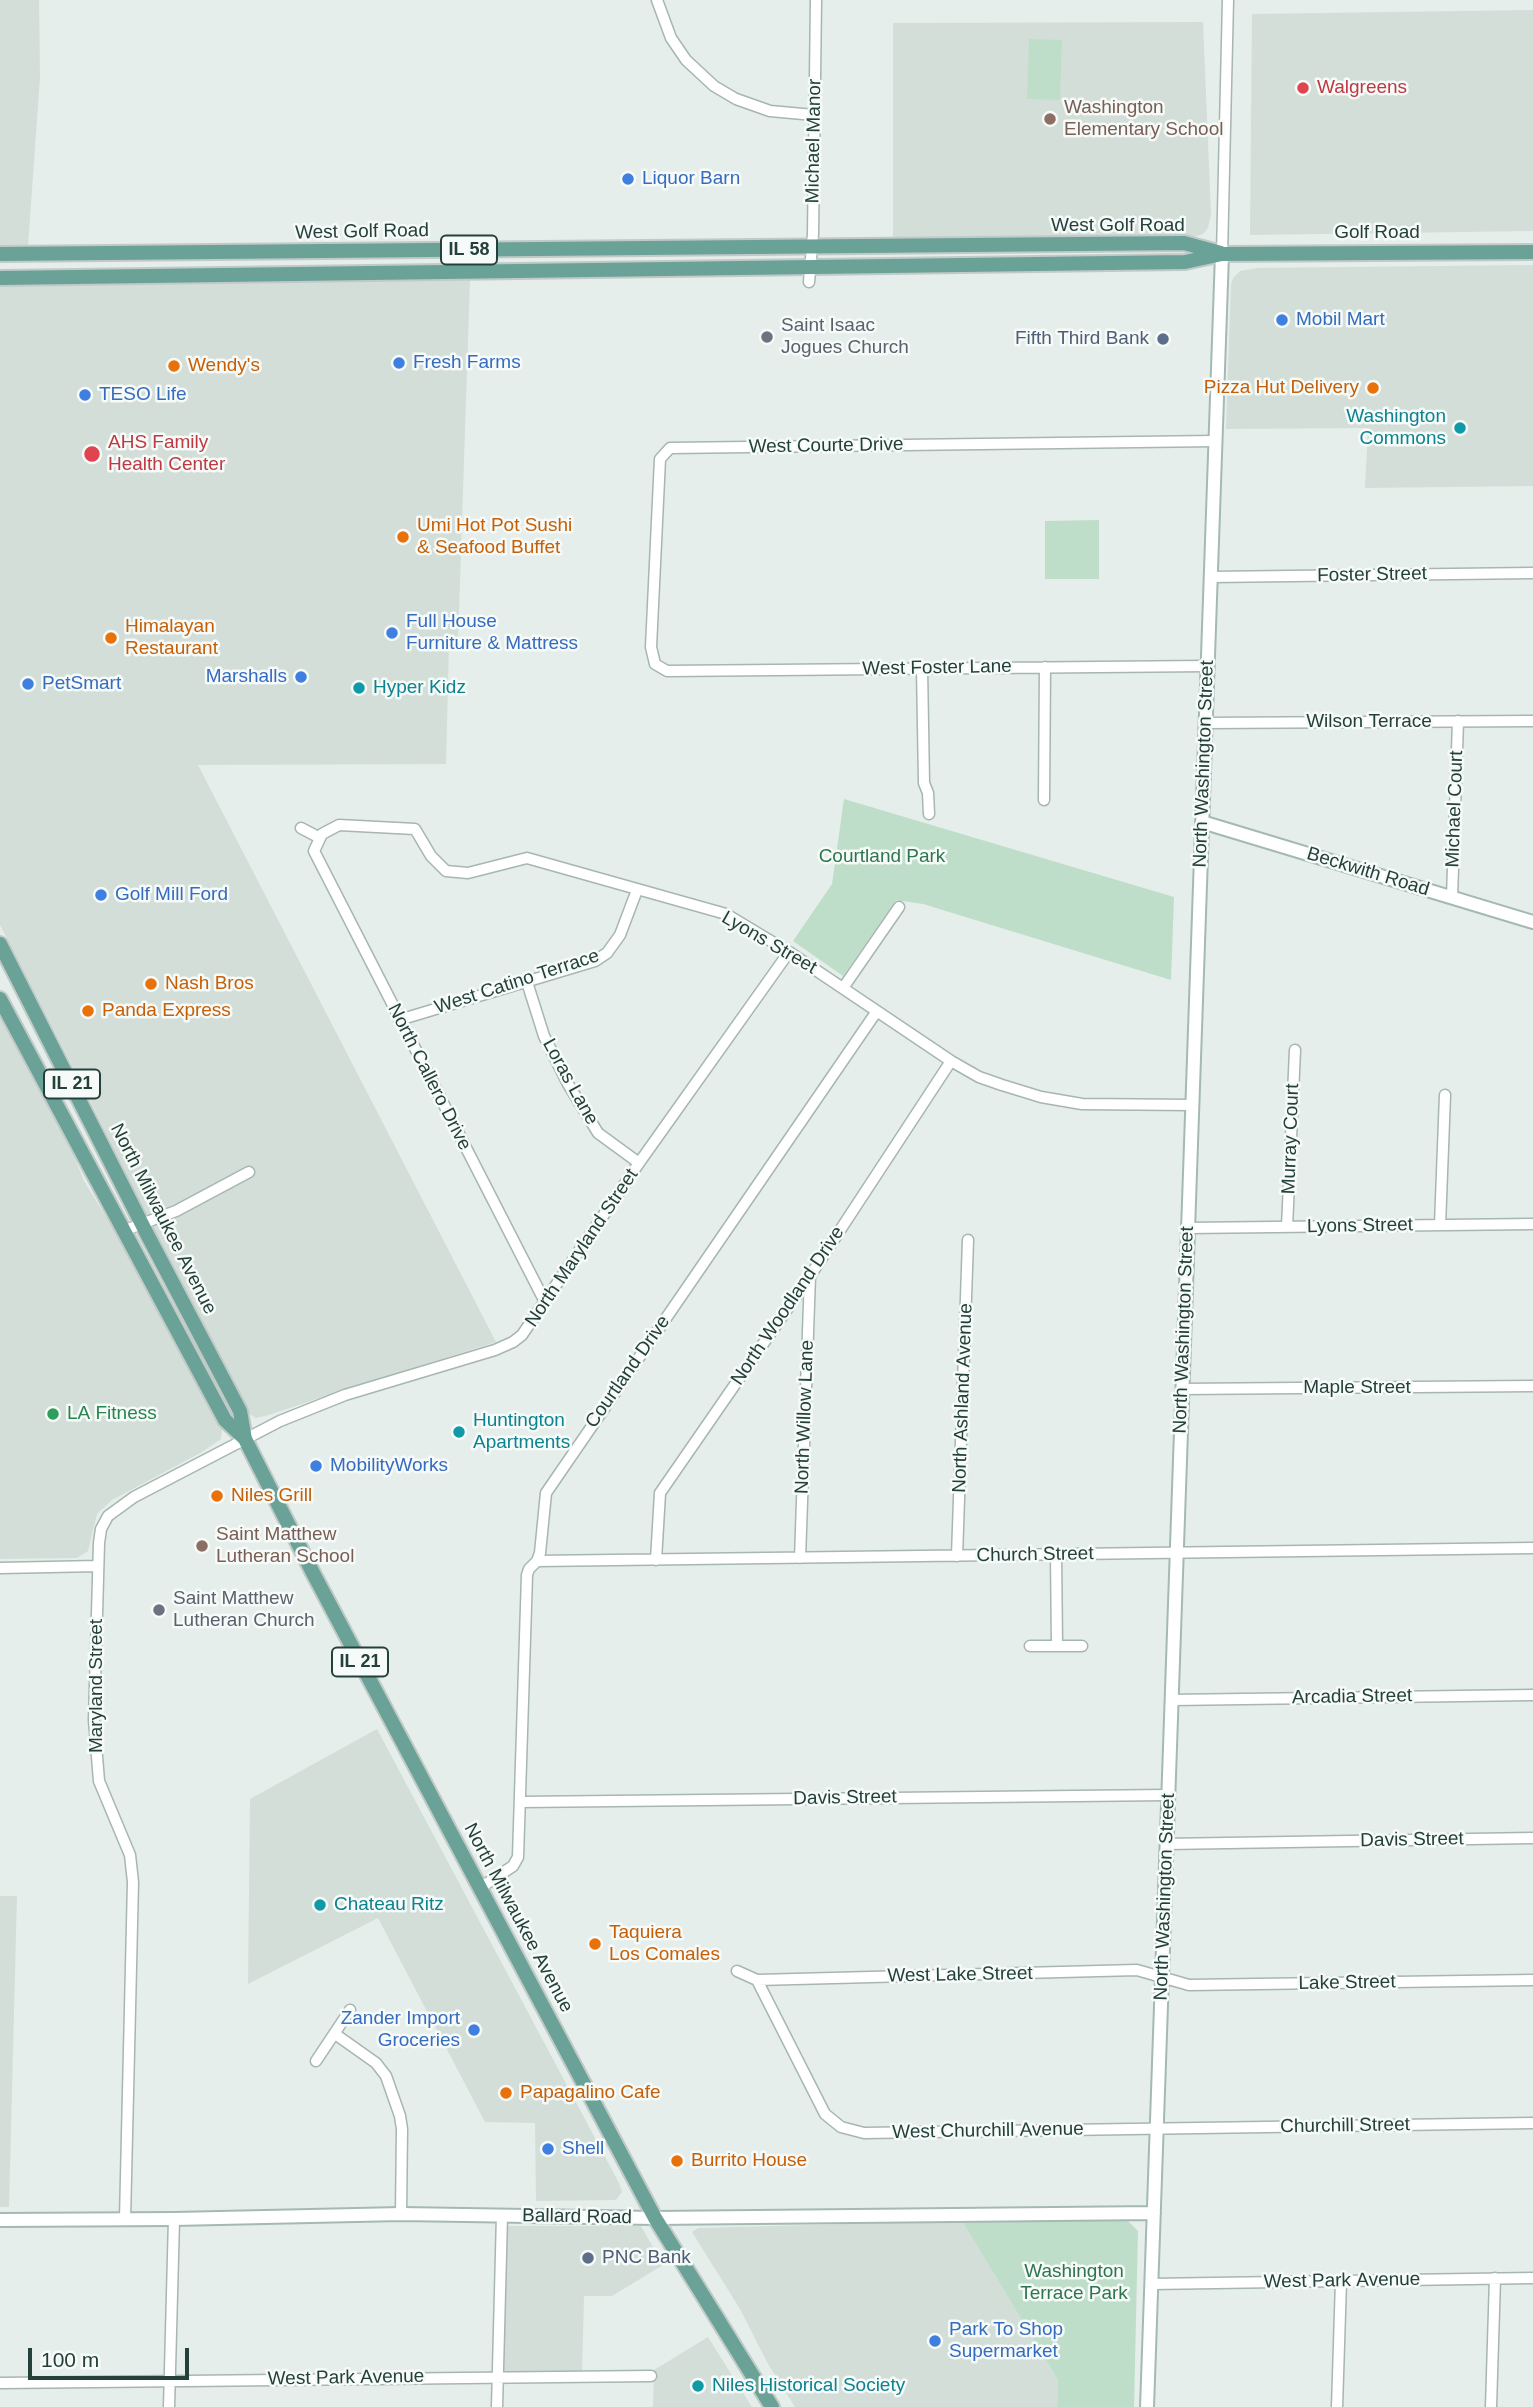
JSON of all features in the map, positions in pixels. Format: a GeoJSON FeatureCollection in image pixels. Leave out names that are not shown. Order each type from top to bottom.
{"type":"FeatureCollection","features":[{"type":"Feature","properties":{"kind":"main road","name":"West Golf Road"},"geometry":{"type":"LineString","coordinates":[[0,254],[1184,243],[1222,254]]}},
{"type":"Feature","properties":{"kind":"main road","name":"Golf Road"},"geometry":{"type":"LineString","coordinates":[[1222,254],[1533,252]]}},
{"type":"Feature","properties":{"kind":"main road","name":"West Golf Road"},"geometry":{"type":"LineString","coordinates":[[0,278],[1185,262],[1222,254]]}},
{"type":"Feature","properties":{"kind":"main road","name":"North Milwaukee Avenue"},"geometry":{"type":"LineString","coordinates":[[0,944],[142,1225],[240,1410],[245,1439],[294,1538],[655,2218],[772,2407]]}},
{"type":"Feature","properties":{"kind":"main road","name":"North Milwaukee Avenue"},"geometry":{"type":"LineString","coordinates":[[0,999],[225,1420],[245,1439]]}},
{"type":"Feature","properties":{"kind":"street"},"geometry":{"type":"LineString","coordinates":[[657,0],[671,38],[686,60],[714,86],[736,99],[770,111],[814,115]]}},
{"type":"Feature","properties":{"kind":"street","name":"Michael Manor"},"geometry":{"type":"LineString","coordinates":[[809,282],[816,0]]}},
{"type":"Feature","properties":{"kind":"street"},"geometry":{"type":"LineString","coordinates":[[1222,254],[1228,0]]}},
{"type":"Feature","properties":{"kind":"street","name":"North Washington Street"},"geometry":{"type":"LineString","coordinates":[[1147,2407],[1222,254]]}},
{"type":"Feature","properties":{"kind":"street","name":"West Courte Drive"},"geometry":{"type":"LineString","coordinates":[[667,671],[655,664],[650,646],[660,459],[670,448],[1215,441]]}},
{"type":"Feature","properties":{"kind":"street","name":"Foster Street"},"geometry":{"type":"LineString","coordinates":[[1210,577],[1533,573]]}},
{"type":"Feature","properties":{"kind":"street","name":"West Foster Lane"},"geometry":{"type":"LineString","coordinates":[[667,671],[1207,666]]}},
{"type":"Feature","properties":{"kind":"street"},"geometry":{"type":"LineString","coordinates":[[1044,800],[1045,667]]}},
{"type":"Feature","properties":{"kind":"street"},"geometry":{"type":"LineString","coordinates":[[922,668],[923,783],[928,793],[929,814]]}},
{"type":"Feature","properties":{"kind":"street","name":"Wilson Terrace"},"geometry":{"type":"LineString","coordinates":[[1205,723],[1533,721]]}},
{"type":"Feature","properties":{"kind":"street","name":"Michael Court"},"geometry":{"type":"LineString","coordinates":[[1451,897],[1458,722]]}},
{"type":"Feature","properties":{"kind":"street","name":"Beckwith Road"},"geometry":{"type":"LineString","coordinates":[[1202,822],[1533,922]]}},
{"type":"Feature","properties":{"kind":"street","name":"Lyons Street"},"geometry":{"type":"LineString","coordinates":[[320,838],[321,834],[339,825],[415,829],[431,856],[446,871],[468,873],[527,858],[726,914],[789,952],[979,1077],[1063,1102],[1125,1106],[1192,1105]]}},
{"type":"Feature","properties":{"kind":"street"},"geometry":{"type":"LineString","coordinates":[[301,828],[320,838]]}},
{"type":"Feature","properties":{"kind":"street","name":"North Callero Drive"},"geometry":{"type":"LineString","coordinates":[[320,838],[314,851],[545,1302]]}},
{"type":"Feature","properties":{"kind":"street","name":"West Catino Terrace"},"geometry":{"type":"LineString","coordinates":[[399,1020],[595,961],[607,953],[620,935],[637,890]]}},
{"type":"Feature","properties":{"kind":"street"},"geometry":{"type":"LineString","coordinates":[[842,988],[899,907]]}},
{"type":"Feature","properties":{"kind":"street","name":"North Maryland Street"},"geometry":{"type":"LineString","coordinates":[[245,1439],[322,1403],[505,1347],[522,1335],[639,1163],[789,952]]}},
{"type":"Feature","properties":{"kind":"street","name":"Loras Lane"},"geometry":{"type":"LineString","coordinates":[[527,982],[544,1036],[568,1084],[598,1133],[639,1163]]}},
{"type":"Feature","properties":{"kind":"street","name":"Courtland Drive"},"geometry":{"type":"LineString","coordinates":[[480,1888],[513,1866],[518,1857],[527,1575],[540,1553],[545,1493],[877,1011]]}},
{"type":"Feature","properties":{"kind":"street","name":"Murray Court"},"geometry":{"type":"LineString","coordinates":[[1287,1227],[1294,1050]]}},
{"type":"Feature","properties":{"kind":"street","name":"North Woodland Drive"},"geometry":{"type":"LineString","coordinates":[[656,1560],[660,1493],[810,1276],[951,1061]]}},
{"type":"Feature","properties":{"kind":"street"},"geometry":{"type":"LineString","coordinates":[[1440,1225],[1445,1095]]}},
{"type":"Feature","properties":{"kind":"street"},"geometry":{"type":"LineString","coordinates":[[123,1231],[176,1211],[249,1172]]}},
{"type":"Feature","properties":{"kind":"street","name":"Lyons Street"},"geometry":{"type":"LineString","coordinates":[[1187,1228],[1533,1224]]}},
{"type":"Feature","properties":{"kind":"street","name":"North Ashland Avenue"},"geometry":{"type":"LineString","coordinates":[[957,1556],[968,1240]]}},
{"type":"Feature","properties":{"kind":"street","name":"North Willow Lane"},"geometry":{"type":"LineString","coordinates":[[800,1558],[810,1276]]}},
{"type":"Feature","properties":{"kind":"street","name":"Maple Street"},"geometry":{"type":"LineString","coordinates":[[1182,1389],[1533,1386]]}},
{"type":"Feature","properties":{"kind":"street","name":"Maryland Street"},"geometry":{"type":"LineString","coordinates":[[125,2219],[133,1882],[130,1855],[99,1781],[94,1720],[98,1566],[102,1529],[108,1516],[119,1506],[245,1439]]}},
{"type":"Feature","properties":{"kind":"street","name":"Church Street"},"geometry":{"type":"LineString","coordinates":[[537,1561],[1533,1548]]}},
{"type":"Feature","properties":{"kind":"street"},"geometry":{"type":"LineString","coordinates":[[1056,1555],[1056,1646]]}},
{"type":"Feature","properties":{"kind":"street"},"geometry":{"type":"LineString","coordinates":[[0,1568],[98,1566]]}},
{"type":"Feature","properties":{"kind":"street"},"geometry":{"type":"LineString","coordinates":[[1030,1646],[1082,1646]]}},
{"type":"Feature","properties":{"kind":"street","name":"Arcadia Street"},"geometry":{"type":"LineString","coordinates":[[1171,1700],[1533,1695]]}},
{"type":"Feature","properties":{"kind":"street","name":"Davis Street"},"geometry":{"type":"LineString","coordinates":[[521,1802],[1168,1795]]}},
{"type":"Feature","properties":{"kind":"street","name":"Davis Street"},"geometry":{"type":"LineString","coordinates":[[1166,1844],[1533,1838]]}},
{"type":"Feature","properties":{"kind":"street","name":"West Lake Street"},"geometry":{"type":"LineString","coordinates":[[757,1980],[1137,1970],[1162,1977]]}},
{"type":"Feature","properties":{"kind":"street"},"geometry":{"type":"LineString","coordinates":[[737,1971],[757,1980]]}},
{"type":"Feature","properties":{"kind":"street","name":"Lake Street"},"geometry":{"type":"LineString","coordinates":[[1162,1977],[1189,1985],[1533,1980]]}},
{"type":"Feature","properties":{"kind":"street","name":"West Churchill Avenue"},"geometry":{"type":"LineString","coordinates":[[757,1980],[825,2113],[841,2127],[864,2133],[1157,2129]]}},
{"type":"Feature","properties":{"kind":"street"},"geometry":{"type":"LineString","coordinates":[[316,2061],[350,2010]]}},
{"type":"Feature","properties":{"kind":"street"},"geometry":{"type":"LineString","coordinates":[[335,2034],[376,2063],[386,2076],[402,2129],[401,2214]]}},
{"type":"Feature","properties":{"kind":"street","name":"Churchill Street"},"geometry":{"type":"LineString","coordinates":[[1157,2129],[1533,2123]]}},
{"type":"Feature","properties":{"kind":"street","name":"Ballard Road"},"geometry":{"type":"LineString","coordinates":[[0,2220],[401,2214],[655,2218],[1154,2213]]}},
{"type":"Feature","properties":{"kind":"street"},"geometry":{"type":"LineString","coordinates":[[497,2407],[502,2215]]}},
{"type":"Feature","properties":{"kind":"street"},"geometry":{"type":"LineString","coordinates":[[169,2407],[174,2219]]}},
{"type":"Feature","properties":{"kind":"street"},"geometry":{"type":"LineString","coordinates":[[1491,2407],[1495,2278]]}},
{"type":"Feature","properties":{"kind":"street","name":"West Park Avenue"},"geometry":{"type":"LineString","coordinates":[[1151,2284],[1533,2278]]}},
{"type":"Feature","properties":{"kind":"street"},"geometry":{"type":"LineString","coordinates":[[1337,2407],[1341,2281]]}},
{"type":"Feature","properties":{"kind":"street","name":"West Park Avenue"},"geometry":{"type":"LineString","coordinates":[[0,2383],[650,2376]]}},
{"type":"Feature","properties":{"kind":"shaded area"},"geometry":{"type":"Polygon","coordinates":[[[0,0],[39,0],[40,77],[28,246],[0,247],[0,0]]]}},
{"type":"Feature","properties":{"kind":"shaded area"},"geometry":{"type":"Polygon","coordinates":[[[1533,10],[1533,231],[1250,235],[1252,14],[1533,10]]]}},
{"type":"Feature","properties":{"kind":"shaded area","name":"Washington Elementary School"},"geometry":{"type":"Polygon","coordinates":[[[1203,22],[1211,214],[1208,228],[1203,234],[1194,237],[893,241],[893,23],[1203,22]]]}},
{"type":"Feature","properties":{"kind":"shaded area","name":"Washington Commons"},"geometry":{"type":"Polygon","coordinates":[[[1533,265],[1533,486],[1365,488],[1366,428],[1226,429],[1231,284],[1240,271],[1257,268],[1533,265]]]}},
{"type":"Feature","properties":{"kind":"shaded area"},"geometry":{"type":"Polygon","coordinates":[[[470,280],[458,642],[449,644],[446,764],[198,765],[496,1342],[256,1418],[246,1412],[0,925],[0,286],[470,280]]]}},
{"type":"Feature","properties":{"kind":"shaded area"},"geometry":{"type":"Polygon","coordinates":[[[0,1016],[62,1127],[84,1181],[129,1254],[222,1429],[221,1439],[202,1452],[112,1500],[97,1514],[88,1551],[77,1558],[0,1559],[0,1016]]]}},
{"type":"Feature","properties":{"kind":"shaded area"},"geometry":{"type":"Polygon","coordinates":[[[377,1729],[619,2183],[622,2192],[616,2200],[536,2201],[535,2123],[485,2122],[378,1918],[248,1984],[250,1799],[377,1729]]]}},
{"type":"Feature","properties":{"kind":"shaded area"},"geometry":{"type":"Polygon","coordinates":[[[0,1896],[17,1896],[9,2207],[0,2207],[0,1896]]]}},
{"type":"Feature","properties":{"kind":"shaded area"},"geometry":{"type":"Polygon","coordinates":[[[962,2221],[1058,2380],[1057,2407],[795,2407],[768,2364],[740,2309],[692,2232],[698,2228],[962,2221]]]}},
{"type":"Feature","properties":{"kind":"shaded area"},"geometry":{"type":"Polygon","coordinates":[[[499,2226],[641,2226],[663,2265],[612,2296],[584,2296],[582,2374],[495,2374],[499,2226]]]}},
{"type":"Feature","properties":{"kind":"shaded area"},"geometry":{"type":"Polygon","coordinates":[[[708,2337],[752,2407],[653,2407],[654,2370],[708,2337]]]}},
{"type":"Feature","properties":{"kind":"green space"},"geometry":{"type":"Polygon","coordinates":[[[1029,39],[1062,40],[1060,100],[1027,99],[1029,39]]]}},
{"type":"Feature","properties":{"kind":"green space"},"geometry":{"type":"Polygon","coordinates":[[[1099,520],[1099,579],[1045,579],[1045,521],[1099,520]]]}},
{"type":"Feature","properties":{"kind":"green space","name":"Courtland Park"},"geometry":{"type":"Polygon","coordinates":[[[844,799],[1174,897],[1171,980],[923,904],[896,900],[843,976],[793,941],[832,884],[844,799]]]}},
{"type":"Feature","properties":{"kind":"green space","name":"Washington Terrace Park"},"geometry":{"type":"Polygon","coordinates":[[[1126,2219],[1138,2231],[1134,2407],[1057,2407],[1058,2380],[962,2221],[1126,2219]]]}},
{"type":"Feature","properties":{"kind":"place","name":"Walgreens"},"geometry":{"type":"Point","coordinates":[1303,88]}},
{"type":"Feature","properties":{"kind":"place","name":"Washington Elementary School"},"geometry":{"type":"Point","coordinates":[1050,119]}},
{"type":"Feature","properties":{"kind":"place","name":"Liquor Barn"},"geometry":{"type":"Point","coordinates":[628,179]}},
{"type":"Feature","properties":{"kind":"place","name":"Mobil Mart"},"geometry":{"type":"Point","coordinates":[1282,320]}},
{"type":"Feature","properties":{"kind":"place","name":"Saint Isaac Jogues Church"},"geometry":{"type":"Point","coordinates":[767,337]}},
{"type":"Feature","properties":{"kind":"place","name":"Fifth Third Bank"},"geometry":{"type":"Point","coordinates":[1163,339]}},
{"type":"Feature","properties":{"kind":"place","name":"Fresh Farms"},"geometry":{"type":"Point","coordinates":[399,363]}},
{"type":"Feature","properties":{"kind":"place","name":"Wendy's"},"geometry":{"type":"Point","coordinates":[174,366]}},
{"type":"Feature","properties":{"kind":"place","name":"Pizza Hut Delivery"},"geometry":{"type":"Point","coordinates":[1373,388]}},
{"type":"Feature","properties":{"kind":"place","name":"TESO Life"},"geometry":{"type":"Point","coordinates":[85,395]}},
{"type":"Feature","properties":{"kind":"place","name":"Washington Commons"},"geometry":{"type":"Point","coordinates":[1460,428]}},
{"type":"Feature","properties":{"kind":"place","name":"AHS Family Health Center"},"geometry":{"type":"Point","coordinates":[92,454]}},
{"type":"Feature","properties":{"kind":"place","name":"Umi Hot Pot Sushi & Seafood Buffet"},"geometry":{"type":"Point","coordinates":[403,537]}},
{"type":"Feature","properties":{"kind":"place","name":"Full House Furniture & Mattress"},"geometry":{"type":"Point","coordinates":[392,633]}},
{"type":"Feature","properties":{"kind":"place","name":"Himalayan Restaurant"},"geometry":{"type":"Point","coordinates":[111,638]}},
{"type":"Feature","properties":{"kind":"place","name":"Marshalls"},"geometry":{"type":"Point","coordinates":[301,677]}},
{"type":"Feature","properties":{"kind":"place","name":"PetSmart"},"geometry":{"type":"Point","coordinates":[28,684]}},
{"type":"Feature","properties":{"kind":"place","name":"Hyper Kidz"},"geometry":{"type":"Point","coordinates":[359,688]}},
{"type":"Feature","properties":{"kind":"place","name":"Golf Mill Ford"},"geometry":{"type":"Point","coordinates":[101,895]}},
{"type":"Feature","properties":{"kind":"place","name":"Nash Bros"},"geometry":{"type":"Point","coordinates":[151,984]}},
{"type":"Feature","properties":{"kind":"place","name":"Panda Express"},"geometry":{"type":"Point","coordinates":[88,1011]}},
{"type":"Feature","properties":{"kind":"place","name":"LA Fitness"},"geometry":{"type":"Point","coordinates":[53,1414]}},
{"type":"Feature","properties":{"kind":"place","name":"Huntington Apartments"},"geometry":{"type":"Point","coordinates":[459,1432]}},
{"type":"Feature","properties":{"kind":"place","name":"MobilityWorks"},"geometry":{"type":"Point","coordinates":[316,1466]}},
{"type":"Feature","properties":{"kind":"place","name":"Niles Grill"},"geometry":{"type":"Point","coordinates":[217,1496]}},
{"type":"Feature","properties":{"kind":"place","name":"Saint Matthew Lutheran School"},"geometry":{"type":"Point","coordinates":[202,1546]}},
{"type":"Feature","properties":{"kind":"place","name":"Saint Matthew Lutheran Church"},"geometry":{"type":"Point","coordinates":[159,1610]}},
{"type":"Feature","properties":{"kind":"place","name":"Chateau Ritz"},"geometry":{"type":"Point","coordinates":[320,1905]}},
{"type":"Feature","properties":{"kind":"place","name":"Taquiera Los Comales"},"geometry":{"type":"Point","coordinates":[595,1944]}},
{"type":"Feature","properties":{"kind":"place","name":"Zander Import Groceries"},"geometry":{"type":"Point","coordinates":[474,2030]}},
{"type":"Feature","properties":{"kind":"place","name":"Papagalino Cafe"},"geometry":{"type":"Point","coordinates":[506,2093]}},
{"type":"Feature","properties":{"kind":"place","name":"Shell"},"geometry":{"type":"Point","coordinates":[548,2149]}},
{"type":"Feature","properties":{"kind":"place","name":"Burrito House"},"geometry":{"type":"Point","coordinates":[677,2161]}},
{"type":"Feature","properties":{"kind":"place","name":"PNC Bank"},"geometry":{"type":"Point","coordinates":[588,2258]}},
{"type":"Feature","properties":{"kind":"place","name":"Park To Shop Supermarket"},"geometry":{"type":"Point","coordinates":[935,2341]}},
{"type":"Feature","properties":{"kind":"place","name":"Niles Historical Society"},"geometry":{"type":"Point","coordinates":[698,2386]}}]}
